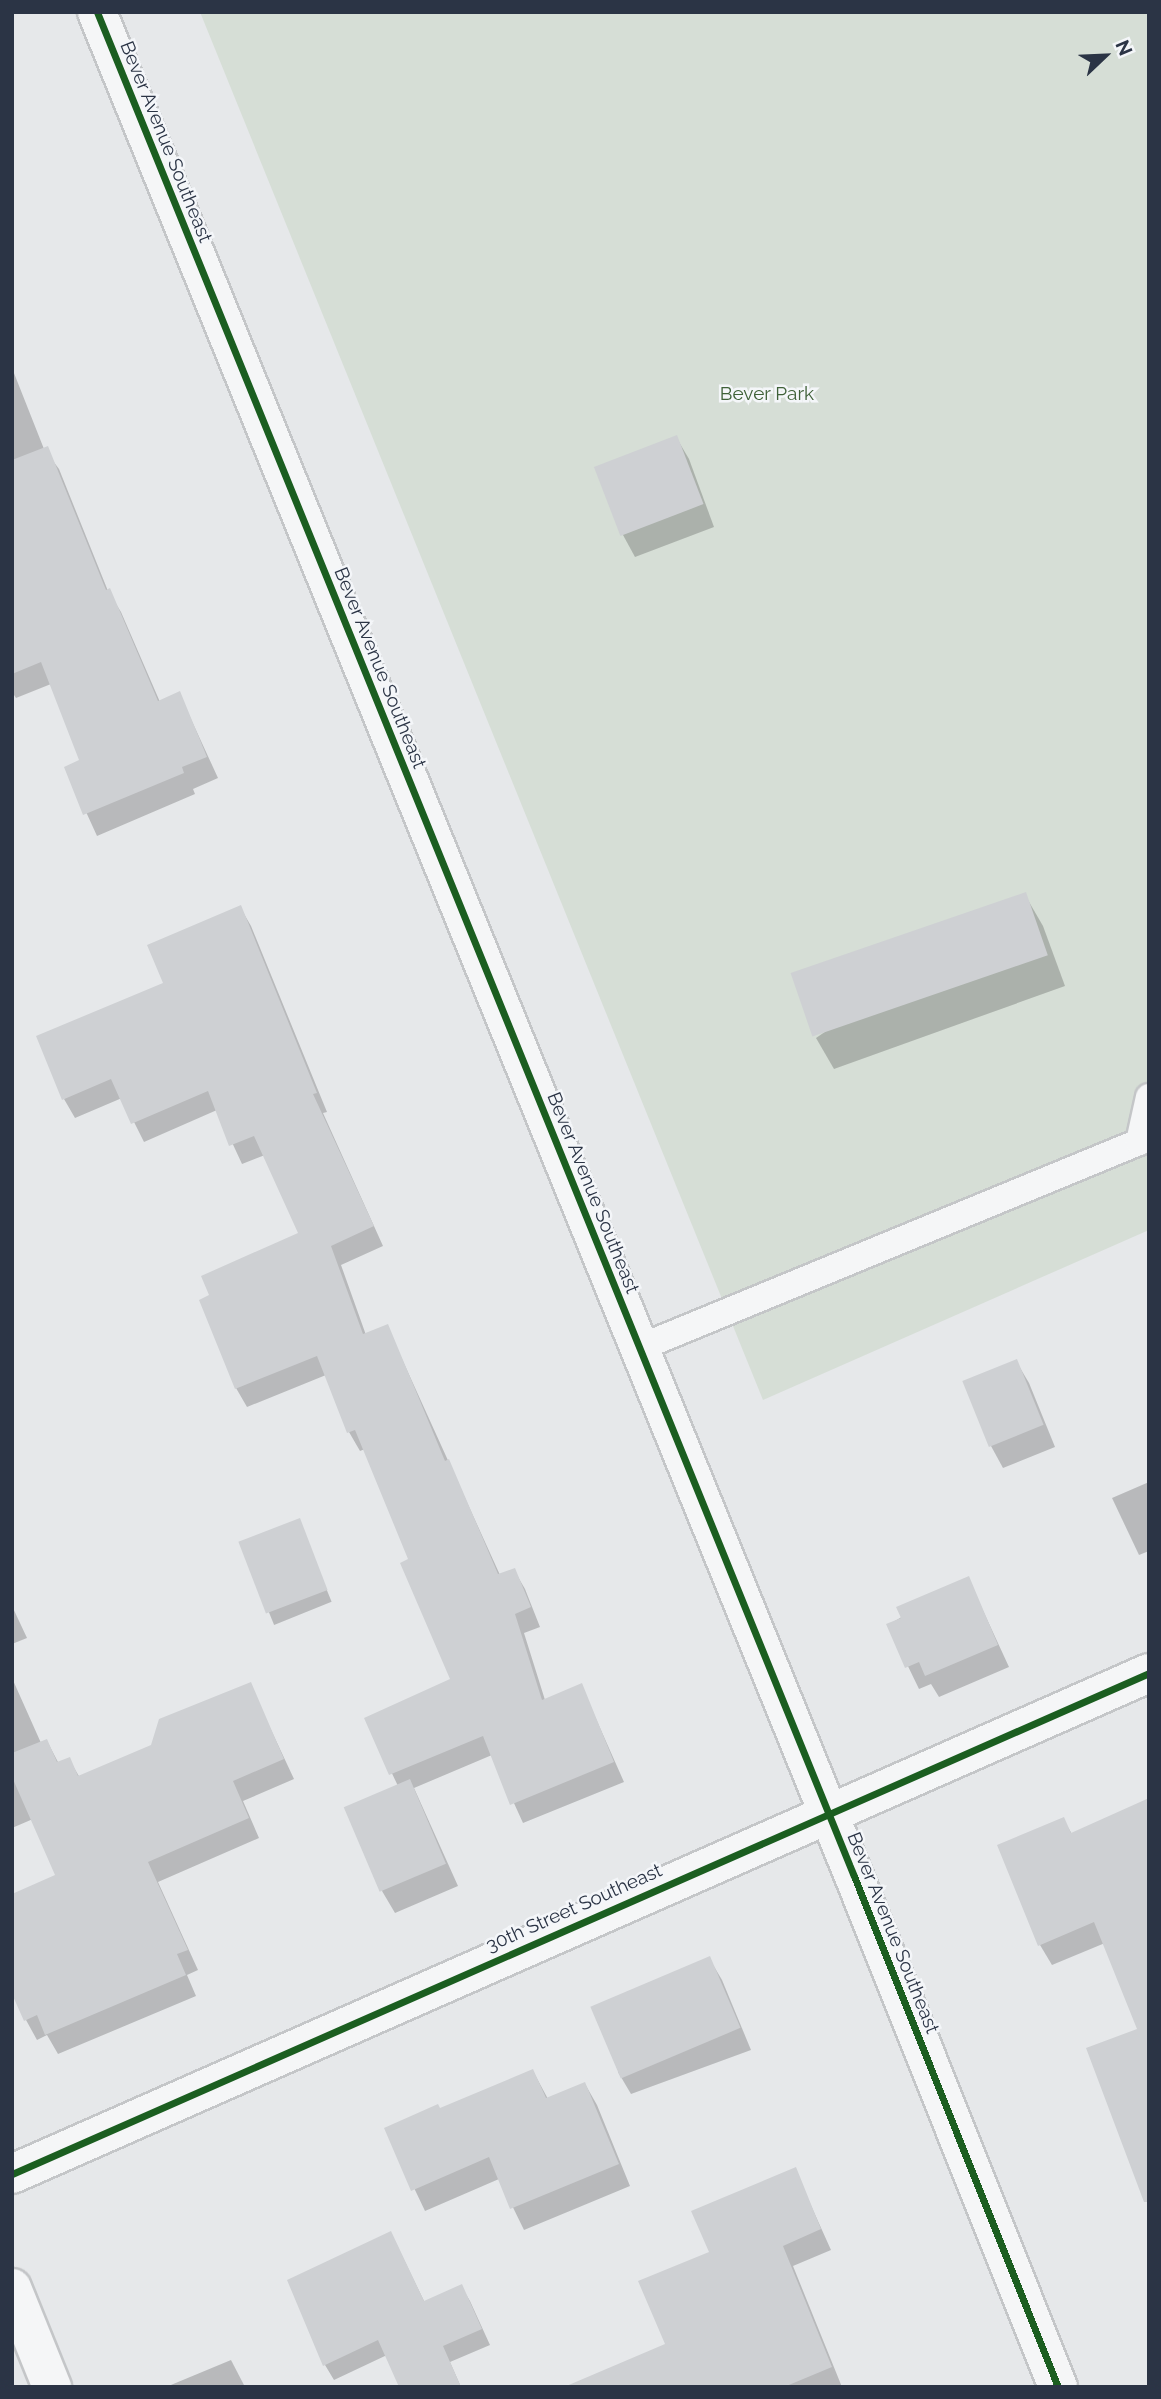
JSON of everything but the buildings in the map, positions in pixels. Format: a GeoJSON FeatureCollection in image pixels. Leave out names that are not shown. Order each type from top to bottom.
{"type":"FeatureCollection","features":[{"type":"Feature","properties":{"kind":"street","name":"Bever Avenue Southeast"},"geometry":{"type":"LineString","coordinates":[[96,12],[828,1813],[1058,2387]]}},
{"type":"Feature","properties":{"kind":"street","name":"30th Street Southeast"},"geometry":{"type":"LineString","coordinates":[[12,2174],[1149,1673]]}},
{"type":"Feature","properties":{"kind":"street"},"geometry":{"type":"LineString","coordinates":[[12,2288],[52,2387]]}},
{"type":"Feature","properties":{"kind":"lane"},"geometry":{"type":"LineString","coordinates":[[639,1348],[1139,1142],[1149,1097]]}},
{"type":"Feature","properties":{"kind":"green space","name":"Bever Park"},"geometry":{"type":"Polygon","coordinates":[[[200,12],[1149,12],[1149,1230],[763,1400],[200,12]]]}},
{"type":"Feature","properties":{"kind":"cycle path"},"geometry":{"type":"LineString","coordinates":[[97,12],[854,1876],[1058,2387]]}},
{"type":"Feature","properties":{"kind":"cycle path"},"geometry":{"type":"LineString","coordinates":[[12,2174],[1149,1673]]}}]}
